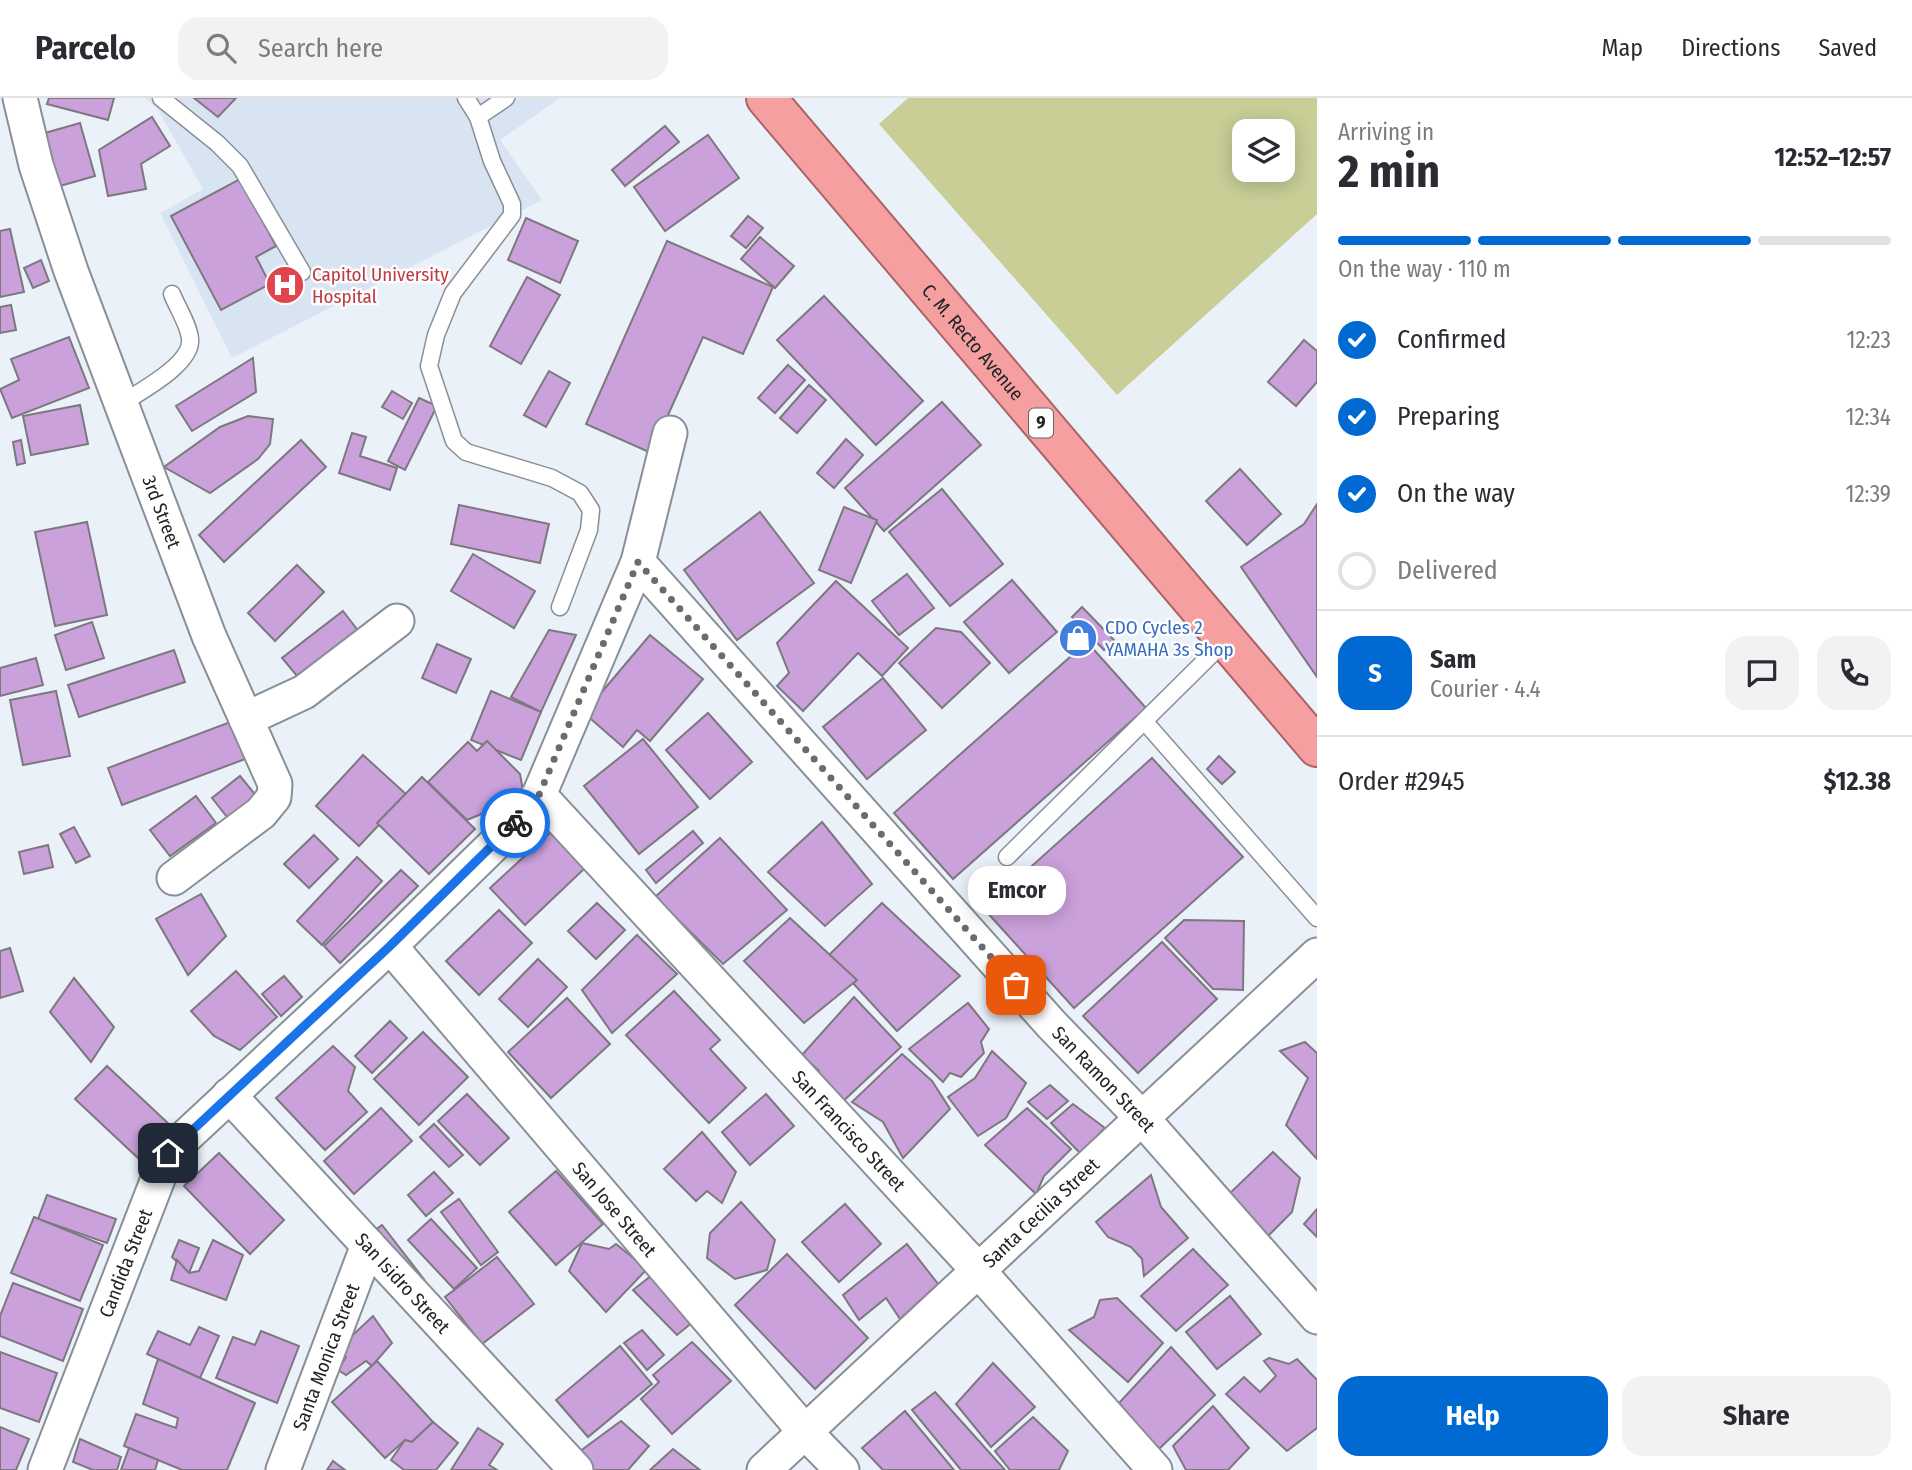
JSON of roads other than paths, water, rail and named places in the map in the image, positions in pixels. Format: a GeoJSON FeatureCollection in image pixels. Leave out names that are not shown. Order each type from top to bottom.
{"type":"FeatureCollection","features":[{"type":"Feature","properties":{"kind":"highway","name":"C. M. Recto Avenue"},"geometry":{"type":"LineString","coordinates":[[766,98],[1317,747]]}},
{"type":"Feature","properties":{"kind":"street","name":"3rd Street"},"geometry":{"type":"LineString","coordinates":[[20,98],[45,192],[121,404],[209,636],[275,784],[274,797],[261,813],[174,878]]}},
{"type":"Feature","properties":{"kind":"street","name":"Candida Street"},"geometry":{"type":"LineString","coordinates":[[45,1470],[160,1170],[177,1142],[390,946],[510,829],[539,795],[638,562],[670,433]]}},
{"type":"Feature","properties":{"kind":"street","name":"San Ramon Street"},"geometry":{"type":"LineString","coordinates":[[638,562],[1052,1025],[1141,1116],[1317,1317]]}},
{"type":"Feature","properties":{"kind":"street"},"geometry":{"type":"LineString","coordinates":[[246,719],[304,692],[397,621]]}},
{"type":"Feature","properties":{"kind":"street","name":"San Francisco Street"},"geometry":{"type":"LineString","coordinates":[[539,795],[977,1269],[1155,1470]]}},
{"type":"Feature","properties":{"kind":"street","name":"San Jose Street"},"geometry":{"type":"LineString","coordinates":[[390,946],[806,1433],[842,1470]]}},
{"type":"Feature","properties":{"kind":"street","name":"Santa Cecilia Street"},"geometry":{"type":"LineString","coordinates":[[764,1470],[1141,1116],[1317,955]]}},
{"type":"Feature","properties":{"kind":"street","name":"San Isidro Street"},"geometry":{"type":"LineString","coordinates":[[229,1095],[576,1470]]}},
{"type":"Feature","properties":{"kind":"street","name":"Santa Monica Street"},"geometry":{"type":"LineString","coordinates":[[283,1470],[368,1245]]}},
{"type":"Feature","properties":{"kind":"lane"},"geometry":{"type":"LineString","coordinates":[[162,98],[217,143],[240,166],[302,272]]}},
{"type":"Feature","properties":{"kind":"lane"},"geometry":{"type":"LineString","coordinates":[[466,98],[478,117],[492,161],[512,204],[512,215],[453,293],[436,335],[429,366],[454,441],[466,452],[552,478],[580,493],[591,510],[589,530],[559,607]]}},
{"type":"Feature","properties":{"kind":"lane"},"geometry":{"type":"LineString","coordinates":[[478,117],[506,98]]}},
{"type":"Feature","properties":{"kind":"lane"},"geometry":{"type":"LineString","coordinates":[[121,404],[179,365],[187,353],[191,340],[172,294]]}},
{"type":"Feature","properties":{"kind":"lane"},"geometry":{"type":"LineString","coordinates":[[1007,857],[1225,641]]}},
{"type":"Feature","properties":{"kind":"lane"},"geometry":{"type":"LineString","coordinates":[[1145,722],[1317,918]]}},
{"type":"Feature","properties":{"kind":"place","name":"Capitol University Hospital"},"geometry":{"type":"Point","coordinates":[285,285]}},
{"type":"Feature","properties":{"kind":"place","name":"CDO Cycles 2 YAMAHA 3s Shop"},"geometry":{"type":"Point","coordinates":[1078,638]}},
{"type":"Feature","properties":{"kind":"place","name":"Emcor"},"geometry":{"type":"Point","coordinates":[1016,985]}}]}
